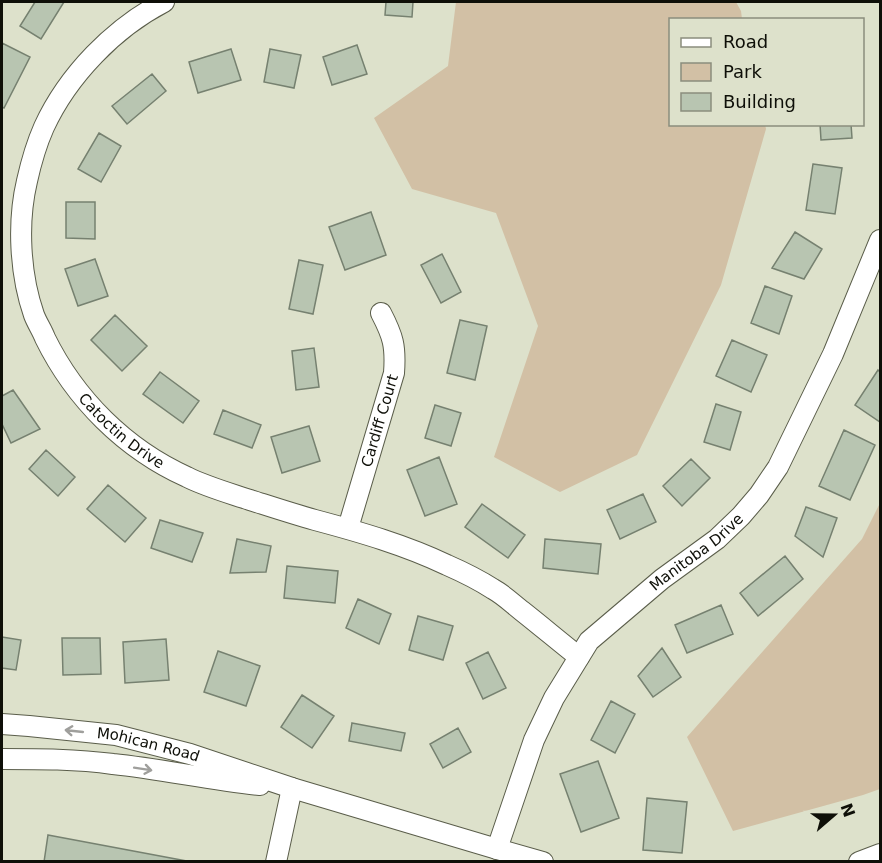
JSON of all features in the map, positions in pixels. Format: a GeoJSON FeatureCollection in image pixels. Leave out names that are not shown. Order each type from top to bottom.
{"type":"FeatureCollection","features":[{"type":"Feature","properties":{"kind":"street","name":"Catoctin Drive"},"geometry":{"type":"LineString","coordinates":[[165,2],[125,27],[103,46],[79,73],[58,102],[44,127],[32,159],[24,193],[21,227],[22,262],[34,315],[51,351],[67,377],[91,408],[118,434],[147,456],[186,477],[220,490],[313,520],[348,528],[396,544],[447,565],[495,590],[579,657]]}},
{"type":"Feature","properties":{"kind":"street","name":"Manitoba Drive"},"geometry":{"type":"LineString","coordinates":[[497,849],[534,740],[554,698],[590,641],[662,579],[717,539],[759,495],[778,467],[833,354],[880,240]]}},
{"type":"Feature","properties":{"kind":"street","name":"Cardiff Court"},"geometry":{"type":"LineString","coordinates":[[348,528],[394,373],[396,354],[393,336],[381,313]]}},
{"type":"Feature","properties":{"kind":"street","name":"Mohican Road"},"geometry":{"type":"LineString","coordinates":[[2,724],[116,735],[190,754],[292,788],[543,861]]}},
{"type":"Feature","properties":{"kind":"street","name":"Mohican Road"},"geometry":{"type":"LineString","coordinates":[[2,759],[50,759],[113,764],[222,781],[292,788]]}},
{"type":"Feature","properties":{"kind":"street"},"geometry":{"type":"LineString","coordinates":[[276,861],[292,788]]}},
{"type":"Feature","properties":{"kind":"street"},"geometry":{"type":"LineString","coordinates":[[859,861],[880,854]]}},
{"type":"Feature","properties":{"kind":"green space"},"geometry":{"type":"Polygon","coordinates":[[[456,2],[736,2],[741,11],[742,18],[669,18],[669,126],[765,126],[766,129],[721,285],[637,455],[560,492],[494,457],[538,326],[496,213],[412,189],[374,118],[448,66],[456,2]]]}},
{"type":"Feature","properties":{"kind":"green space"},"geometry":{"type":"Polygon","coordinates":[[[880,503],[880,789],[733,831],[687,737],[862,539],[880,503]]]}},
{"type":"Feature","properties":{"kind":"building"},"geometry":{"type":"Polygon","coordinates":[[[35,2],[64,2],[41,39],[20,26],[35,2]]]}},
{"type":"Feature","properties":{"kind":"building"},"geometry":{"type":"Polygon","coordinates":[[[386,2],[413,2],[412,17],[385,15],[386,2]]]}},
{"type":"Feature","properties":{"kind":"building"},"geometry":{"type":"Polygon","coordinates":[[[2,43],[30,57],[4,108],[2,107],[2,43]]]}},
{"type":"Feature","properties":{"kind":"building"},"geometry":{"type":"Polygon","coordinates":[[[357,45],[367,74],[332,85],[323,57],[357,45]]]}},
{"type":"Feature","properties":{"kind":"building"},"geometry":{"type":"Polygon","coordinates":[[[231,49],[241,80],[198,93],[189,62],[231,49]]]}},
{"type":"Feature","properties":{"kind":"building"},"geometry":{"type":"Polygon","coordinates":[[[270,49],[301,55],[294,88],[264,82],[270,49]]]}},
{"type":"Feature","properties":{"kind":"building"},"geometry":{"type":"Polygon","coordinates":[[[152,74],[166,91],[127,124],[112,106],[152,74]]]}},
{"type":"Feature","properties":{"kind":"building"},"geometry":{"type":"Polygon","coordinates":[[[820,126],[851,126],[852,138],[821,140],[820,126]]]}},
{"type":"Feature","properties":{"kind":"building"},"geometry":{"type":"Polygon","coordinates":[[[99,133],[121,146],[101,182],[78,169],[99,133]]]}},
{"type":"Feature","properties":{"kind":"building"},"geometry":{"type":"Polygon","coordinates":[[[813,164],[842,168],[835,214],[806,210],[813,164]]]}},
{"type":"Feature","properties":{"kind":"building"},"geometry":{"type":"Polygon","coordinates":[[[66,202],[95,202],[95,239],[66,238],[66,202]]]}},
{"type":"Feature","properties":{"kind":"building"},"geometry":{"type":"Polygon","coordinates":[[[371,212],[386,255],[345,270],[329,227],[371,212]]]}},
{"type":"Feature","properties":{"kind":"building"},"geometry":{"type":"Polygon","coordinates":[[[795,232],[822,249],[804,279],[772,268],[795,232]]]}},
{"type":"Feature","properties":{"kind":"building"},"geometry":{"type":"Polygon","coordinates":[[[442,254],[461,292],[441,303],[421,265],[442,254]]]}},
{"type":"Feature","properties":{"kind":"building"},"geometry":{"type":"Polygon","coordinates":[[[95,259],[108,296],[78,306],[65,269],[95,259]]]}},
{"type":"Feature","properties":{"kind":"building"},"geometry":{"type":"Polygon","coordinates":[[[299,260],[323,265],[313,314],[289,309],[299,260]]]}},
{"type":"Feature","properties":{"kind":"building"},"geometry":{"type":"Polygon","coordinates":[[[765,286],[792,296],[779,334],[751,323],[765,286]]]}},
{"type":"Feature","properties":{"kind":"building"},"geometry":{"type":"Polygon","coordinates":[[[115,315],[147,346],[122,371],[91,340],[115,315]]]}},
{"type":"Feature","properties":{"kind":"building"},"geometry":{"type":"Polygon","coordinates":[[[460,320],[487,326],[475,380],[447,373],[460,320]]]}},
{"type":"Feature","properties":{"kind":"building"},"geometry":{"type":"Polygon","coordinates":[[[732,340],[767,355],[751,392],[716,376],[732,340]]]}},
{"type":"Feature","properties":{"kind":"building"},"geometry":{"type":"Polygon","coordinates":[[[314,348],[319,387],[296,390],[292,351],[314,348]]]}},
{"type":"Feature","properties":{"kind":"building"},"geometry":{"type":"Polygon","coordinates":[[[878,370],[880,372],[880,422],[855,405],[878,370]]]}},
{"type":"Feature","properties":{"kind":"building"},"geometry":{"type":"Polygon","coordinates":[[[160,372],[199,401],[183,423],[143,394],[160,372]]]}},
{"type":"Feature","properties":{"kind":"building"},"geometry":{"type":"Polygon","coordinates":[[[13,390],[40,429],[11,443],[2,424],[2,396],[13,390]]]}},
{"type":"Feature","properties":{"kind":"building"},"geometry":{"type":"Polygon","coordinates":[[[716,404],[741,412],[730,450],[704,442],[716,404]]]}},
{"type":"Feature","properties":{"kind":"building"},"geometry":{"type":"Polygon","coordinates":[[[435,405],[461,413],[451,446],[425,438],[435,405]]]}},
{"type":"Feature","properties":{"kind":"building"},"geometry":{"type":"Polygon","coordinates":[[[223,410],[261,425],[252,448],[214,434],[223,410]]]}},
{"type":"Feature","properties":{"kind":"building"},"geometry":{"type":"Polygon","coordinates":[[[309,426],[320,461],[282,473],[271,437],[309,426]]]}},
{"type":"Feature","properties":{"kind":"building"},"geometry":{"type":"Polygon","coordinates":[[[844,430],[875,445],[850,500],[819,486],[844,430]]]}},
{"type":"Feature","properties":{"kind":"building"},"geometry":{"type":"Polygon","coordinates":[[[46,450],[75,477],[58,496],[29,469],[46,450]]]}},
{"type":"Feature","properties":{"kind":"building"},"geometry":{"type":"Polygon","coordinates":[[[439,457],[457,504],[425,516],[407,470],[439,457]]]}},
{"type":"Feature","properties":{"kind":"building"},"geometry":{"type":"Polygon","coordinates":[[[691,459],[710,478],[682,506],[663,486],[691,459]]]}},
{"type":"Feature","properties":{"kind":"building"},"geometry":{"type":"Polygon","coordinates":[[[108,485],[146,518],[125,542],[87,509],[108,485]]]}},
{"type":"Feature","properties":{"kind":"building"},"geometry":{"type":"Polygon","coordinates":[[[643,494],[656,522],[620,539],[607,510],[643,494]]]}},
{"type":"Feature","properties":{"kind":"building"},"geometry":{"type":"Polygon","coordinates":[[[482,504],[525,535],[508,558],[465,527],[482,504]]]}},
{"type":"Feature","properties":{"kind":"building"},"geometry":{"type":"Polygon","coordinates":[[[806,507],[837,518],[823,557],[795,536],[806,507]]]}},
{"type":"Feature","properties":{"kind":"building"},"geometry":{"type":"Polygon","coordinates":[[[160,520],[203,533],[192,562],[151,548],[160,520]]]}},
{"type":"Feature","properties":{"kind":"building"},"geometry":{"type":"Polygon","coordinates":[[[237,539],[271,546],[266,572],[230,573],[237,539]]]}},
{"type":"Feature","properties":{"kind":"building"},"geometry":{"type":"Polygon","coordinates":[[[545,539],[601,544],[598,574],[543,568],[545,539]]]}},
{"type":"Feature","properties":{"kind":"building"},"geometry":{"type":"Polygon","coordinates":[[[785,556],[803,579],[758,616],[740,593],[785,556]]]}},
{"type":"Feature","properties":{"kind":"building"},"geometry":{"type":"Polygon","coordinates":[[[287,566],[338,571],[335,603],[284,598],[287,566]]]}},
{"type":"Feature","properties":{"kind":"building"},"geometry":{"type":"Polygon","coordinates":[[[358,599],[391,614],[379,644],[346,628],[358,599]]]}},
{"type":"Feature","properties":{"kind":"building"},"geometry":{"type":"Polygon","coordinates":[[[721,605],[733,634],[687,653],[675,625],[721,605]]]}},
{"type":"Feature","properties":{"kind":"building"},"geometry":{"type":"Polygon","coordinates":[[[418,616],[453,626],[443,660],[409,650],[418,616]]]}},
{"type":"Feature","properties":{"kind":"building"},"geometry":{"type":"Polygon","coordinates":[[[2,637],[21,640],[16,670],[2,668],[2,637]]]}},
{"type":"Feature","properties":{"kind":"building"},"geometry":{"type":"Polygon","coordinates":[[[62,638],[100,638],[101,674],[63,675],[62,638]]]}},
{"type":"Feature","properties":{"kind":"building"},"geometry":{"type":"Polygon","coordinates":[[[166,639],[169,680],[125,683],[123,642],[166,639]]]}},
{"type":"Feature","properties":{"kind":"building"},"geometry":{"type":"Polygon","coordinates":[[[662,648],[681,677],[653,697],[638,676],[662,648]]]}},
{"type":"Feature","properties":{"kind":"building"},"geometry":{"type":"Polygon","coordinates":[[[218,651],[260,666],[246,706],[204,692],[218,651]]]}},
{"type":"Feature","properties":{"kind":"building"},"geometry":{"type":"Polygon","coordinates":[[[488,652],[506,688],[483,699],[466,663],[488,652]]]}},
{"type":"Feature","properties":{"kind":"building"},"geometry":{"type":"Polygon","coordinates":[[[302,695],[334,716],[312,748],[281,727],[302,695]]]}},
{"type":"Feature","properties":{"kind":"building"},"geometry":{"type":"Polygon","coordinates":[[[611,701],[635,714],[615,753],[591,740],[611,701]]]}},
{"type":"Feature","properties":{"kind":"building"},"geometry":{"type":"Polygon","coordinates":[[[352,723],[405,733],[401,751],[349,741],[352,723]]]}},
{"type":"Feature","properties":{"kind":"building"},"geometry":{"type":"Polygon","coordinates":[[[458,728],[471,752],[443,768],[430,744],[458,728]]]}},
{"type":"Feature","properties":{"kind":"building"},"geometry":{"type":"Polygon","coordinates":[[[598,761],[619,818],[581,832],[560,774],[598,761]]]}},
{"type":"Feature","properties":{"kind":"building"},"geometry":{"type":"Polygon","coordinates":[[[647,798],[687,802],[682,853],[643,850],[647,798]]]}},
{"type":"Feature","properties":{"kind":"building"},"geometry":{"type":"Polygon","coordinates":[[[48,835],[192,862],[44,862],[48,835]]]}}]}
